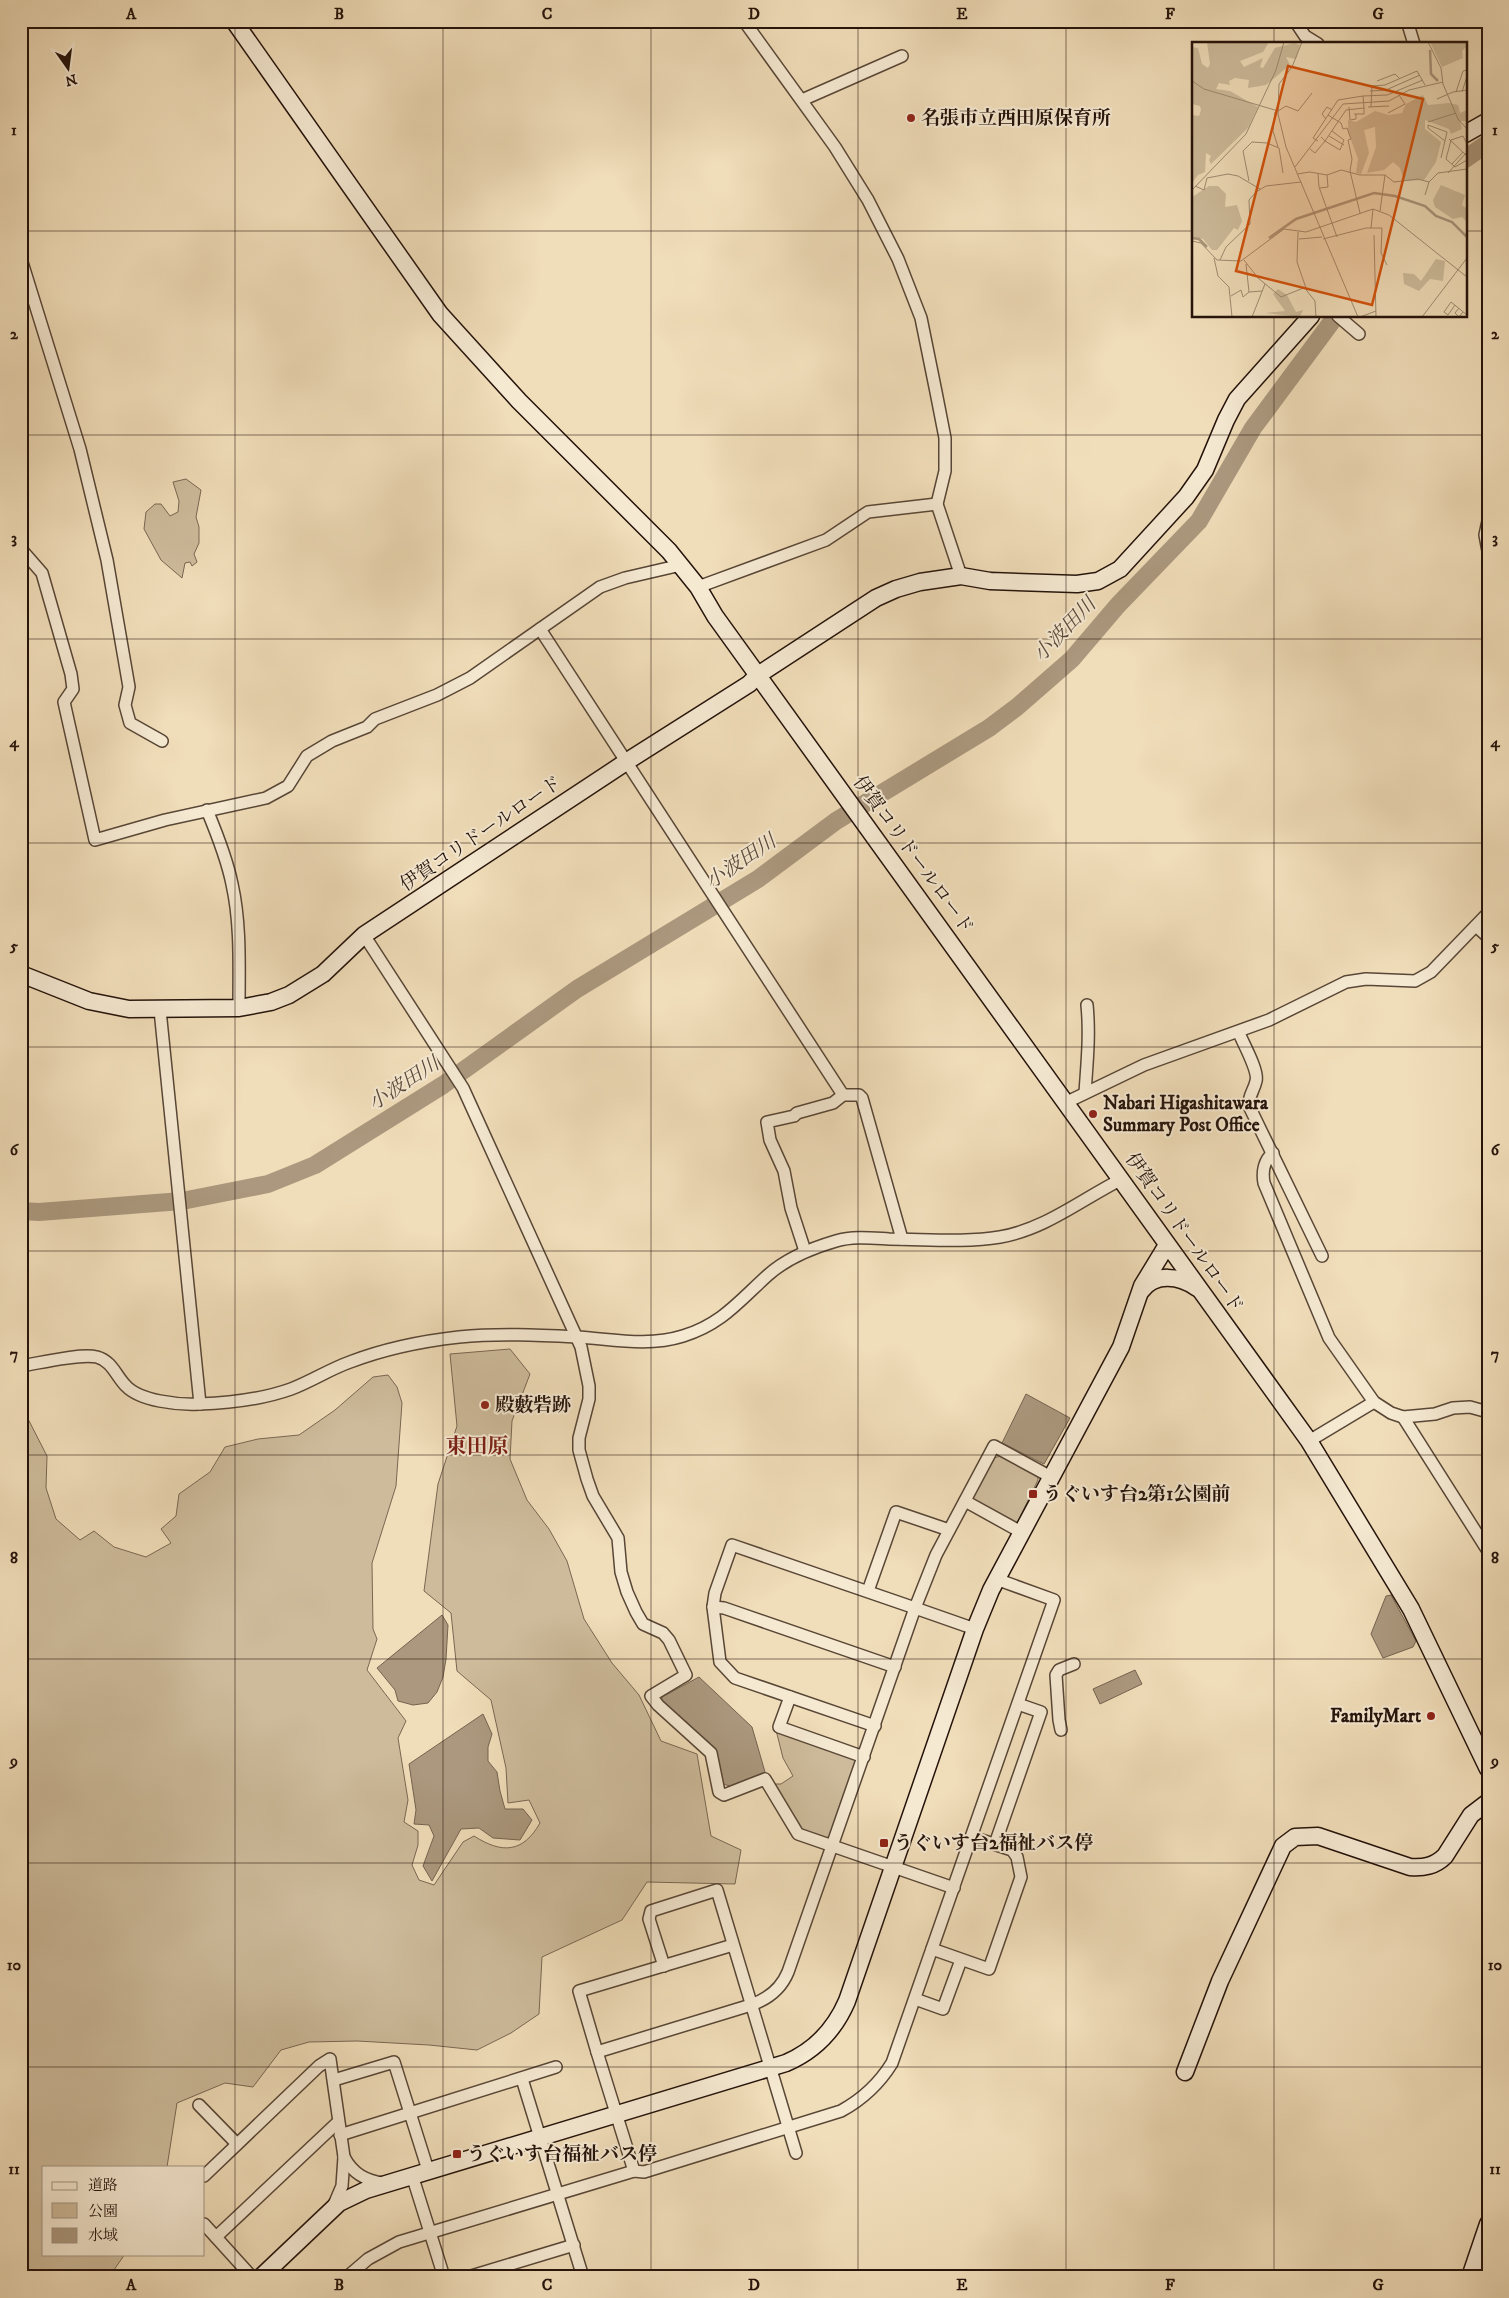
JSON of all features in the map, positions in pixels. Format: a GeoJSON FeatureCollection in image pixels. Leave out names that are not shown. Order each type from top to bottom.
{"type":"FeatureCollection","features":[{"type":"Feature","properties":{"kind":"street"},"geometry":{"type":"LineString","coordinates":[[234,21],[440,314],[519,401],[681,565],[758,675],[876,598],[896,589],[920,582],[961,576],[990,581],[1077,584],[1098,580],[1120,569],[1186,497],[1205,470],[1237,399],[1309,318]]}},
{"type":"Feature","properties":{"kind":"street"},"geometry":{"type":"LineString","coordinates":[[744,21],[836,147],[868,200],[898,258],[921,318],[945,438],[945,471],[937,504],[961,576]]}},
{"type":"Feature","properties":{"kind":"street"},"geometry":{"type":"LineString","coordinates":[[1295,21],[1305,36],[1315,42]]}},
{"type":"Feature","properties":{"kind":"street"},"geometry":{"type":"LineString","coordinates":[[1407,21],[1413,42]]}},
{"type":"Feature","properties":{"kind":"street"},"geometry":{"type":"LineString","coordinates":[[802,100],[902,56]]}},
{"type":"Feature","properties":{"kind":"street"},"geometry":{"type":"LineString","coordinates":[[1466,133],[1488,120]]}},
{"type":"Feature","properties":{"kind":"street"},"geometry":{"type":"LineString","coordinates":[[21,259],[80,449],[107,560],[129,687],[125,705],[130,723],[162,741]]}},
{"type":"Feature","properties":{"kind":"street"},"geometry":{"type":"LineString","coordinates":[[1340,318],[1359,334]]}},
{"type":"Feature","properties":{"kind":"street"},"geometry":{"type":"LineString","coordinates":[[698,587],[826,540],[868,512],[937,504]]}},
{"type":"Feature","properties":{"kind":"street"},"geometry":{"type":"LineString","coordinates":[[1488,521],[1485,535],[1488,551]]}},
{"type":"Feature","properties":{"kind":"street"},"geometry":{"type":"LineString","coordinates":[[21,549],[42,573],[71,674],[73,689],[64,702],[95,840],[207,810],[266,798],[288,786],[307,756],[332,741],[367,727],[375,719],[459,684],[504,656],[600,587],[625,578],[681,565]]}},
{"type":"Feature","properties":{"kind":"street"},"geometry":{"type":"LineString","coordinates":[[540,629],[843,1095]]}},
{"type":"Feature","properties":{"kind":"street","name":"伊賀コリドールロード"},"geometry":{"type":"LineString","coordinates":[[21,974],[90,1001],[129,1009],[239,1008],[271,1002],[289,995],[324,974],[364,935],[626,762],[749,684],[758,675],[1309,1441],[1411,1609],[1488,1768]]}},
{"type":"Feature","properties":{"kind":"street"},"geometry":{"type":"LineString","coordinates":[[207,810],[221,845],[232,885],[237,924],[239,1008]]}},
{"type":"Feature","properties":{"kind":"street"},"geometry":{"type":"LineString","coordinates":[[1065,1103],[1152,1062],[1269,1020],[1354,979],[1415,981],[1431,972],[1488,913]]}},
{"type":"Feature","properties":{"kind":"street"},"geometry":{"type":"LineString","coordinates":[[1476,926],[1488,937]]}},
{"type":"Feature","properties":{"kind":"street"},"geometry":{"type":"LineString","coordinates":[[364,935],[463,1088],[581,1346],[589,1379],[589,1399],[578,1444],[589,1484],[593,1496],[618,1538],[621,1572],[636,1612],[643,1624],[663,1633],[669,1640],[686,1675],[650,1696],[712,1753],[718,1792],[724,1795],[764,1778],[798,1834],[954,1888]]}},
{"type":"Feature","properties":{"kind":"street"},"geometry":{"type":"LineString","coordinates":[[1085,1093],[1087,1056],[1090,1046],[1087,1005]]}},
{"type":"Feature","properties":{"kind":"street"},"geometry":{"type":"LineString","coordinates":[[160,1010],[200,1404]]}},
{"type":"Feature","properties":{"kind":"street"},"geometry":{"type":"LineString","coordinates":[[1239,1032],[1257,1080],[1250,1098],[1250,1108],[1322,1256]]}},
{"type":"Feature","properties":{"kind":"street"},"geometry":{"type":"LineString","coordinates":[[806,1251],[792,1208],[784,1171],[770,1140],[767,1122],[794,1116],[797,1113],[833,1103],[843,1095],[859,1095],[862,1098],[902,1239]]}},
{"type":"Feature","properties":{"kind":"street"},"geometry":{"type":"LineString","coordinates":[[1273,1153],[1268,1157],[1265,1165],[1264,1183],[1329,1338],[1374,1402],[1391,1413],[1403,1416],[1435,1414],[1452,1408],[1470,1407],[1488,1412]]}},
{"type":"Feature","properties":{"kind":"street"},"geometry":{"type":"LineString","coordinates":[[21,1366],[93,1356],[106,1361],[131,1390],[159,1400],[200,1404],[264,1396],[289,1390],[348,1362],[460,1337],[503,1334],[638,1342],[662,1341],[686,1335],[717,1320],[735,1308],[768,1276],[806,1251],[845,1239],[987,1238],[1022,1232],[1048,1221],[1096,1192],[1122,1179]]}},
{"type":"Feature","properties":{"kind":"street"},"geometry":{"type":"LineString","coordinates":[[268,2274],[330,2211],[354,2195],[428,2170],[770,2067],[802,2055],[824,2038],[839,2019],[975,1629],[996,1579],[1121,1347],[1139,1294],[1167,1245]]}},
{"type":"Feature","properties":{"kind":"street"},"geometry":{"type":"LineString","coordinates":[[1139,1294],[1147,1285],[1170,1277],[1184,1280],[1199,1289]]}},
{"type":"Feature","properties":{"kind":"street"},"geometry":{"type":"LineString","coordinates":[[1309,1441],[1374,1402]]}},
{"type":"Feature","properties":{"kind":"street"},"geometry":{"type":"LineString","coordinates":[[1403,1416],[1488,1551]]}},
{"type":"Feature","properties":{"kind":"street"},"geometry":{"type":"LineString","coordinates":[[597,2052],[751,2005],[773,1993],[785,1979],[915,1608],[929,1572],[949,1530],[994,1446],[1051,1477]]}},
{"type":"Feature","properties":{"kind":"street"},"geometry":{"type":"LineString","coordinates":[[965,1501],[1021,1532]]}},
{"type":"Feature","properties":{"kind":"street"},"geometry":{"type":"LineString","coordinates":[[868,1591],[896,1512],[949,1530]]}},
{"type":"Feature","properties":{"kind":"street"},"geometry":{"type":"LineString","coordinates":[[875,1726],[734,1678],[720,1662],[713,1608],[715,1594],[732,1545],[975,1629]]}},
{"type":"Feature","properties":{"kind":"street"},"geometry":{"type":"LineString","coordinates":[[347,2277],[385,2248],[430,2232],[634,2171],[644,2172],[789,2128],[841,2111],[872,2090],[892,2063],[1054,1600],[996,1579]]}},
{"type":"Feature","properties":{"kind":"street"},"geometry":{"type":"LineString","coordinates":[[713,1608],[724,1608],[895,1667]]}},
{"type":"Feature","properties":{"kind":"street"},"geometry":{"type":"LineString","coordinates":[[1018,1704],[1041,1712],[1060,1725],[1056,1675],[1059,1670],[1074,1664]]}},
{"type":"Feature","properties":{"kind":"street"},"geometry":{"type":"LineString","coordinates":[[790,1697],[779,1727],[864,1757]]}},
{"type":"Feature","properties":{"kind":"street"},"geometry":{"type":"LineString","coordinates":[[995,1844],[1041,1712]]}},
{"type":"Feature","properties":{"kind":"street"},"geometry":{"type":"LineString","coordinates":[[1185,2072],[1223,1972],[1283,1846],[1295,1837],[1318,1836],[1410,1866],[1426,1867],[1446,1856],[1470,1815],[1488,1802]]}},
{"type":"Feature","properties":{"kind":"street"},"geometry":{"type":"LineString","coordinates":[[932,1950],[989,1969],[1021,1877],[1017,1857],[1012,1850],[972,1836]]}},
{"type":"Feature","properties":{"kind":"street"},"geometry":{"type":"LineString","coordinates":[[664,1966],[650,1919],[651,1911],[717,1890],[796,2153]]}},
{"type":"Feature","properties":{"kind":"street"},"geometry":{"type":"LineString","coordinates":[[634,2171],[579,1992],[733,1945]]}},
{"type":"Feature","properties":{"kind":"street"},"geometry":{"type":"LineString","coordinates":[[915,1999],[943,2009],[961,1960]]}},
{"type":"Feature","properties":{"kind":"street"},"geometry":{"type":"LineString","coordinates":[[205,2175],[319,2066],[330,2059],[344,2157],[342,2186],[330,2211]]}},
{"type":"Feature","properties":{"kind":"street"},"geometry":{"type":"LineString","coordinates":[[334,2080],[394,2062],[428,2170]]}},
{"type":"Feature","properties":{"kind":"street"},"geometry":{"type":"LineString","coordinates":[[340,2135],[522,2080],[556,2067]]}},
{"type":"Feature","properties":{"kind":"street"},"geometry":{"type":"LineString","coordinates":[[522,2080],[541,2136],[583,2277]]}},
{"type":"Feature","properties":{"kind":"street"},"geometry":{"type":"LineString","coordinates":[[199,2105],[237,2144]]}},
{"type":"Feature","properties":{"kind":"street"},"geometry":{"type":"LineString","coordinates":[[216,2237],[338,2122]]}},
{"type":"Feature","properties":{"kind":"street"},"geometry":{"type":"LineString","coordinates":[[344,2157],[353,2170],[366,2180],[385,2184]]}},
{"type":"Feature","properties":{"kind":"street"},"geometry":{"type":"LineString","coordinates":[[412,2175],[444,2277]]}},
{"type":"Feature","properties":{"kind":"street"},"geometry":{"type":"LineString","coordinates":[[1470,2277],[1488,2224]]}},
{"type":"Feature","properties":{"kind":"street"},"geometry":{"type":"LineString","coordinates":[[205,2225],[252,2277]]}},
{"type":"Feature","properties":{"kind":"street"},"geometry":{"type":"LineString","coordinates":[[468,2277],[574,2245]]}},
{"type":"Feature","properties":{"kind":"green space"},"geometry":{"type":"Polygon","coordinates":[[[186,479],[201,490],[196,517],[199,527],[199,543],[194,554],[197,562],[192,566],[190,562],[185,563],[182,578],[161,560],[144,529],[146,512],[155,504],[161,504],[170,516],[178,512],[179,501],[173,482],[186,479]]]}},
{"type":"Feature","properties":{"kind":"green space"},"geometry":{"type":"Polygon","coordinates":[[[510,1349],[530,1374],[512,1421],[510,1459],[527,1500],[549,1529],[567,1561],[584,1619],[612,1663],[639,1695],[661,1741],[697,1754],[711,1836],[741,1850],[735,1884],[647,1882],[622,1920],[542,1957],[539,2014],[511,2033],[477,2050],[357,2041],[309,2042],[281,2050],[253,2087],[225,2083],[177,2103],[167,2166],[42,2166],[42,2256],[124,2256],[109,2277],[21,2277],[21,1420],[26,1415],[47,1456],[46,1488],[56,1519],[80,1540],[94,1531],[114,1547],[146,1557],[171,1543],[161,1529],[176,1516],[179,1494],[210,1472],[225,1447],[258,1439],[299,1435],[335,1410],[373,1377],[388,1375],[397,1387],[402,1403],[396,1486],[372,1563],[373,1629],[377,1639],[367,1670],[406,1721],[398,1738],[408,1800],[404,1822],[418,1831],[418,1845],[412,1865],[419,1880],[434,1885],[463,1842],[474,1836],[494,1846],[511,1848],[526,1840],[540,1823],[529,1800],[508,1803],[506,1768],[491,1700],[457,1671],[451,1613],[424,1591],[438,1484],[457,1426],[450,1354],[510,1349]]]}},
{"type":"Feature","properties":{"kind":"green space"},"geometry":{"type":"Polygon","coordinates":[[[1001,1456],[1038,1475],[1038,1480],[1017,1523],[1013,1524],[974,1503],[973,1497],[993,1458],[1001,1456]]]}},
{"type":"Feature","properties":{"kind":"green space"},"geometry":{"type":"Polygon","coordinates":[[[776,1730],[854,1756],[856,1763],[832,1834],[825,1839],[800,1831],[772,1784],[781,1784],[793,1776],[783,1758],[776,1730]]]}},
{"type":"Feature","properties":{"kind":"water"},"geometry":{"type":"Polygon","coordinates":[[[1026,1394],[1070,1418],[1044,1464],[1002,1443],[1026,1394]]]}},
{"type":"Feature","properties":{"kind":"water"},"geometry":{"type":"Polygon","coordinates":[[[1391,1595],[1416,1641],[1413,1647],[1383,1658],[1371,1634],[1386,1596],[1391,1595]]]}},
{"type":"Feature","properties":{"kind":"water"},"geometry":{"type":"Polygon","coordinates":[[[442,1615],[448,1625],[446,1659],[443,1677],[437,1692],[428,1703],[413,1705],[398,1701],[395,1690],[377,1668],[442,1615]]]}},
{"type":"Feature","properties":{"kind":"water"},"geometry":{"type":"Polygon","coordinates":[[[1135,1670],[1142,1684],[1100,1704],[1093,1689],[1135,1670]]]}},
{"type":"Feature","properties":{"kind":"water"},"geometry":{"type":"Polygon","coordinates":[[[699,1677],[752,1727],[765,1772],[730,1786],[723,1784],[716,1750],[662,1702],[662,1697],[699,1677]]]}},
{"type":"Feature","properties":{"kind":"water"},"geometry":{"type":"Polygon","coordinates":[[[483,1714],[492,1734],[488,1747],[488,1761],[497,1772],[505,1809],[523,1809],[532,1820],[520,1840],[493,1838],[479,1828],[461,1829],[432,1881],[423,1866],[434,1836],[429,1825],[414,1824],[416,1810],[409,1764],[483,1714]]]}},
{"type":"Feature","properties":{"kind":"waterway","name":"小波田川"},"geometry":{"type":"LineString","coordinates":[[1466,158],[1488,143]]}},
{"type":"Feature","properties":{"kind":"waterway","name":"小波田川"},"geometry":{"type":"LineString","coordinates":[[21,1211],[39,1212],[182,1201],[268,1184],[315,1165],[443,1085],[577,989],[758,879],[836,821],[989,728],[1017,707],[1072,659],[1118,605],[1199,521],[1253,428],[1335,318]]}},
{"type":"Feature","properties":{"kind":"place","name":"名張市立西田原保育所"},"geometry":{"type":"Point","coordinates":[911,118]}},
{"type":"Feature","properties":{"kind":"place","name":"Nabari Higashitawara Summary Post Office"},"geometry":{"type":"Point","coordinates":[1093,1114]}},
{"type":"Feature","properties":{"kind":"place","name":"殿藪砦跡"},"geometry":{"type":"Point","coordinates":[485,1405]}},
{"type":"Feature","properties":{"kind":"place","name":"うぐいす台2第1公園前"},"geometry":{"type":"Point","coordinates":[1033,1494]}},
{"type":"Feature","properties":{"kind":"place","name":"FamilyMart"},"geometry":{"type":"Point","coordinates":[1431,1716]}},
{"type":"Feature","properties":{"kind":"place","name":"うぐいす台2福祉バス停"},"geometry":{"type":"Point","coordinates":[884,1843]}},
{"type":"Feature","properties":{"kind":"place","name":"うぐいす台福祉バス停"},"geometry":{"type":"Point","coordinates":[457,2154]}},
{"type":"Feature","properties":{"kind":"district","name":"東田原"},"geometry":{"type":"Point","coordinates":[477,1447]}}]}
